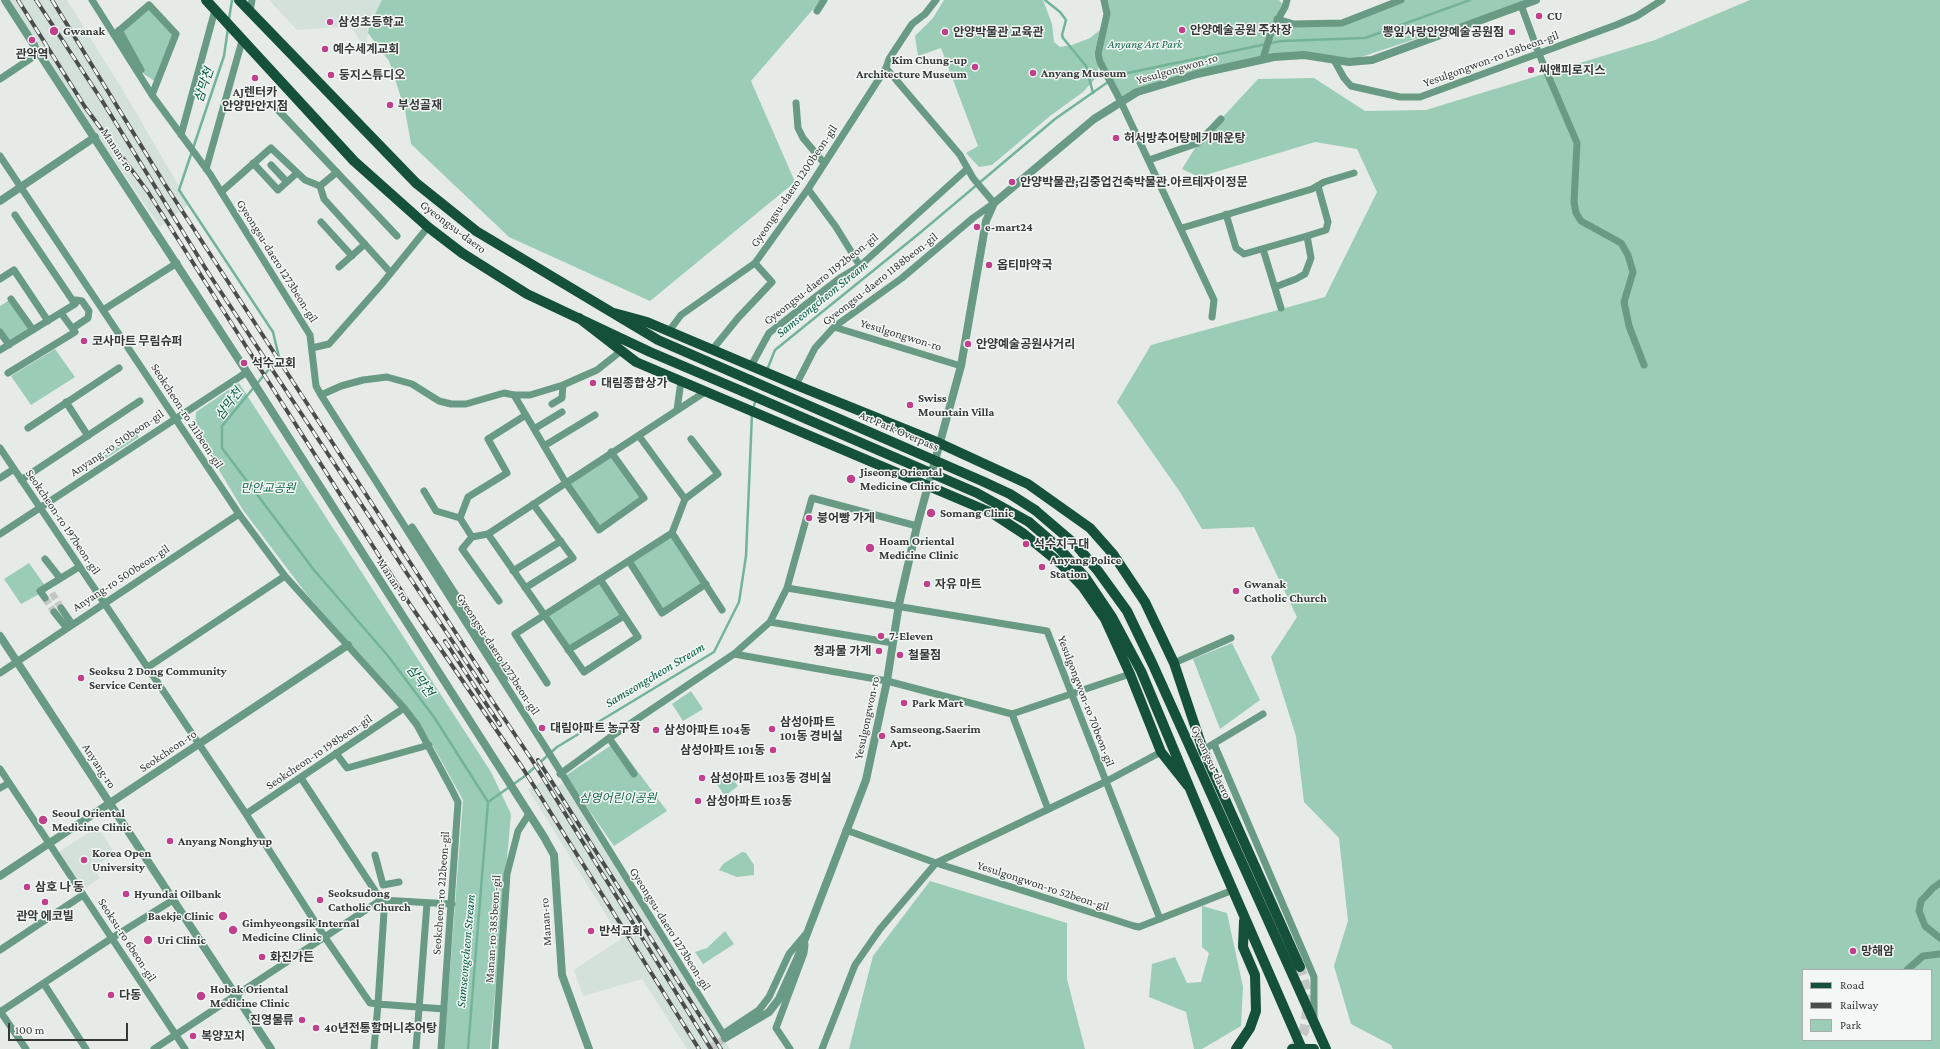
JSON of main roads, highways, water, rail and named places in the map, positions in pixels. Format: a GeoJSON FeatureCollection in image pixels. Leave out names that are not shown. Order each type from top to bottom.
{"type":"FeatureCollection","features":[{"type":"Feature","properties":{"kind":"main road","name":"Gyeongsu-daero"},"geometry":{"type":"LineString","coordinates":[[206,0],[240,39],[354,161],[428,227],[462,253],[527,294],[650,352],[976,493],[1029,522],[1058,548],[1084,576],[1112,616],[1141,672],[1188,786]]}},
{"type":"Feature","properties":{"kind":"main road","name":"Gyeongsu-daero"},"geometry":{"type":"LineString","coordinates":[[239,0],[416,183],[476,231],[658,340],[750,380]]}},
{"type":"Feature","properties":{"kind":"main road"},"geometry":{"type":"LineString","coordinates":[[614,313],[647,322],[792,384],[939,443],[1028,484],[1090,528],[1113,554],[1145,602],[1174,663],[1204,752],[1300,967]]}},
{"type":"Feature","properties":{"kind":"main road"},"geometry":{"type":"LineString","coordinates":[[579,318],[636,362],[992,513],[1024,534],[1062,565],[1082,586],[1105,619],[1130,674],[1161,752],[1188,786],[1302,1049]]}},
{"type":"Feature","properties":{"kind":"main road","name":"Art Park Overpass"},"geometry":{"type":"LineString","coordinates":[[750,380],[982,480],[1010,494],[1035,510]]}},
{"type":"Feature","properties":{"kind":"main road","name":"Gyeongsu-daero"},"geometry":{"type":"LineString","coordinates":[[1035,510],[1076,545],[1098,571],[1127,611],[1206,781],[1326,1049]]}},
{"type":"Feature","properties":{"kind":"main road"},"geometry":{"type":"LineString","coordinates":[[1204,752],[1206,781]]}},
{"type":"Feature","properties":{"kind":"main road"},"geometry":{"type":"LineString","coordinates":[[1236,1049],[1250,1028],[1256,1011],[1254,975],[1243,947],[1244,917]]}},
{"type":"Feature","properties":{"kind":"main road"},"geometry":{"type":"LineString","coordinates":[[1292,1049],[1314,1049]]}},
{"type":"Feature","properties":{"kind":"waterway","name":"삼막천"},"geometry":{"type":"LineString","coordinates":[[229,19],[232,0]]}},
{"type":"Feature","properties":{"kind":"waterway"},"geometry":{"type":"LineString","coordinates":[[1045,0],[1060,12],[1066,20],[1062,35],[1063,38],[1086,66],[1093,93]]}},
{"type":"Feature","properties":{"kind":"waterway","name":"Samseongcheon Stream"},"geometry":{"type":"LineString","coordinates":[[767,370],[775,350],[921,232],[1055,119],[1118,75],[1281,41],[1365,38],[1470,0]]}},
{"type":"Feature","properties":{"kind":"waterway","name":"삼막천"},"geometry":{"type":"LineString","coordinates":[[228,28],[224,56],[179,190],[273,332],[279,357],[222,426],[222,448],[314,570],[388,656],[434,717],[488,802]]}},
{"type":"Feature","properties":{"kind":"waterway","name":"Samseongcheon Stream"},"geometry":{"type":"LineString","coordinates":[[753,409],[756,399]]}},
{"type":"Feature","properties":{"kind":"waterway","name":"Samseongcheon Stream"},"geometry":{"type":"LineString","coordinates":[[468,1049],[488,802],[525,776],[557,747],[714,652],[739,602],[746,556],[752,414]]}},
{"type":"Feature","properties":{"kind":"tunnel"},"geometry":{"type":"LineString","coordinates":[[52,593],[61,608]]}},
{"type":"Feature","properties":{"kind":"tunnel"},"geometry":{"type":"LineString","coordinates":[[45,598],[54,612]]}},
{"type":"Feature","properties":{"kind":"tunnel"},"geometry":{"type":"LineString","coordinates":[[1295,1047],[1304,1031],[1307,1011],[1307,991],[1300,967]]}},
{"type":"Feature","properties":{"kind":"tunnel"},"geometry":{"type":"LineString","coordinates":[[709,1049],[725,1038]]}},
{"type":"Feature","properties":{"kind":"railway"},"geometry":{"type":"LineString","coordinates":[[18,0],[85,107],[148,192],[411,606],[522,767],[699,1049]]}},
{"type":"Feature","properties":{"kind":"railway"},"geometry":{"type":"LineString","coordinates":[[36,0],[101,99],[209,274],[532,760],[711,1049]]}},
{"type":"Feature","properties":{"kind":"railway"},"geometry":{"type":"LineString","coordinates":[[52,0],[164,183],[487,681]]}},
{"type":"Feature","properties":{"kind":"railway"},"geometry":{"type":"LineString","coordinates":[[445,641],[500,725]]}},
{"type":"Feature","properties":{"kind":"railway"},"geometry":{"type":"LineString","coordinates":[[538,760],[721,1049]]}},
{"type":"Feature","properties":{"kind":"place","name":"CU"},"geometry":{"type":"Point","coordinates":[1539,16]}},
{"type":"Feature","properties":{"kind":"place","name":"삼성초등학교"},"geometry":{"type":"Point","coordinates":[330,22]}},
{"type":"Feature","properties":{"kind":"place","name":"안양예술공원 주차장"},"geometry":{"type":"Point","coordinates":[1182,30]}},
{"type":"Feature","properties":{"kind":"place","name":"Gwanak"},"geometry":{"type":"Point","coordinates":[54,31]}},
{"type":"Feature","properties":{"kind":"place","name":"안양박물관 교육관"},"geometry":{"type":"Point","coordinates":[945,32]}},
{"type":"Feature","properties":{"kind":"place","name":"뽕잎사랑안양예술공원점"},"geometry":{"type":"Point","coordinates":[1512,32]}},
{"type":"Feature","properties":{"kind":"place","name":"관악역"},"geometry":{"type":"Point","coordinates":[32,40]}},
{"type":"Feature","properties":{"kind":"place","name":"예수세계교회"},"geometry":{"type":"Point","coordinates":[325,49]}},
{"type":"Feature","properties":{"kind":"place","name":"Kim Chung-up Architecture Museum"},"geometry":{"type":"Point","coordinates":[975,67]}},
{"type":"Feature","properties":{"kind":"place","name":"씨앤피로지스"},"geometry":{"type":"Point","coordinates":[1531,70]}},
{"type":"Feature","properties":{"kind":"place","name":"Anyang Museum"},"geometry":{"type":"Point","coordinates":[1033,73]}},
{"type":"Feature","properties":{"kind":"place","name":"둥지스튜디오"},"geometry":{"type":"Point","coordinates":[331,75]}},
{"type":"Feature","properties":{"kind":"place","name":"AJ렌터카 안양만안지점"},"geometry":{"type":"Point","coordinates":[255,78]}},
{"type":"Feature","properties":{"kind":"place","name":"부성골재"},"geometry":{"type":"Point","coordinates":[390,105]}},
{"type":"Feature","properties":{"kind":"place","name":"허서방추어탕메기매운탕"},"geometry":{"type":"Point","coordinates":[1116,138]}},
{"type":"Feature","properties":{"kind":"place","name":"안양박물관;김중업건축박물관.아르테자이정문"},"geometry":{"type":"Point","coordinates":[1012,182]}},
{"type":"Feature","properties":{"kind":"place","name":"e-mart24"},"geometry":{"type":"Point","coordinates":[977,227]}},
{"type":"Feature","properties":{"kind":"place","name":"옵티마약국"},"geometry":{"type":"Point","coordinates":[989,265]}},
{"type":"Feature","properties":{"kind":"place","name":"코사마트 무림슈퍼"},"geometry":{"type":"Point","coordinates":[84,341]}},
{"type":"Feature","properties":{"kind":"place","name":"안양예술공원사거리"},"geometry":{"type":"Point","coordinates":[968,344]}},
{"type":"Feature","properties":{"kind":"place","name":"석수교회"},"geometry":{"type":"Point","coordinates":[244,363]}},
{"type":"Feature","properties":{"kind":"place","name":"대림종합상가"},"geometry":{"type":"Point","coordinates":[593,383]}},
{"type":"Feature","properties":{"kind":"place","name":"Swiss Mountain Villa"},"geometry":{"type":"Point","coordinates":[910,405]}},
{"type":"Feature","properties":{"kind":"place","name":"Jiseong Oriental Medicine Clinic"},"geometry":{"type":"Point","coordinates":[851,479]}},
{"type":"Feature","properties":{"kind":"place","name":"Somang Clinic"},"geometry":{"type":"Point","coordinates":[931,513]}},
{"type":"Feature","properties":{"kind":"place","name":"붕어빵 가게"},"geometry":{"type":"Point","coordinates":[809,518]}},
{"type":"Feature","properties":{"kind":"place","name":"석수지구대"},"geometry":{"type":"Point","coordinates":[1026,544]}},
{"type":"Feature","properties":{"kind":"place","name":"Hoam Oriental Medicine Clinic"},"geometry":{"type":"Point","coordinates":[870,548]}},
{"type":"Feature","properties":{"kind":"place","name":"Anyang Police Station"},"geometry":{"type":"Point","coordinates":[1042,567]}},
{"type":"Feature","properties":{"kind":"place","name":"자유 마트"},"geometry":{"type":"Point","coordinates":[927,584]}},
{"type":"Feature","properties":{"kind":"place","name":"Gwanak Catholic Church"},"geometry":{"type":"Point","coordinates":[1236,591]}},
{"type":"Feature","properties":{"kind":"place","name":"7-Eleven"},"geometry":{"type":"Point","coordinates":[881,636]}},
{"type":"Feature","properties":{"kind":"place","name":"청과물 가게"},"geometry":{"type":"Point","coordinates":[879,651]}},
{"type":"Feature","properties":{"kind":"place","name":"철물점"},"geometry":{"type":"Point","coordinates":[900,655]}},
{"type":"Feature","properties":{"kind":"place","name":"Seoksu 2 Dong Community Service Center"},"geometry":{"type":"Point","coordinates":[81,678]}},
{"type":"Feature","properties":{"kind":"place","name":"Park Mart"},"geometry":{"type":"Point","coordinates":[904,703]}},
{"type":"Feature","properties":{"kind":"place","name":"대림아파트 농구장"},"geometry":{"type":"Point","coordinates":[542,728]}},
{"type":"Feature","properties":{"kind":"place","name":"삼성아파트 101동 경비실"},"geometry":{"type":"Point","coordinates":[772,729]}},
{"type":"Feature","properties":{"kind":"place","name":"삼성아파트 104동"},"geometry":{"type":"Point","coordinates":[656,730]}},
{"type":"Feature","properties":{"kind":"place","name":"Samseong.Saerim Apt."},"geometry":{"type":"Point","coordinates":[882,736]}},
{"type":"Feature","properties":{"kind":"place","name":"삼성아파트 101동"},"geometry":{"type":"Point","coordinates":[773,750]}},
{"type":"Feature","properties":{"kind":"place","name":"삼성아파트 103동 경비실"},"geometry":{"type":"Point","coordinates":[702,778]}},
{"type":"Feature","properties":{"kind":"place","name":"삼성아파트 103동"},"geometry":{"type":"Point","coordinates":[698,801]}},
{"type":"Feature","properties":{"kind":"place","name":"Seoul Oriental Medicine Clinic"},"geometry":{"type":"Point","coordinates":[43,820]}},
{"type":"Feature","properties":{"kind":"place","name":"Anyang Nonghyup"},"geometry":{"type":"Point","coordinates":[170,841]}},
{"type":"Feature","properties":{"kind":"place","name":"Korea Open University"},"geometry":{"type":"Point","coordinates":[84,860]}},
{"type":"Feature","properties":{"kind":"place","name":"삼호 나 동"},"geometry":{"type":"Point","coordinates":[27,887]}},
{"type":"Feature","properties":{"kind":"place","name":"Hyundai Oilbank"},"geometry":{"type":"Point","coordinates":[126,894]}},
{"type":"Feature","properties":{"kind":"place","name":"Seoksudong Catholic Church"},"geometry":{"type":"Point","coordinates":[320,900]}},
{"type":"Feature","properties":{"kind":"place","name":"관악 에코빌"},"geometry":{"type":"Point","coordinates":[45,902]}},
{"type":"Feature","properties":{"kind":"place","name":"Baekje Clinic"},"geometry":{"type":"Point","coordinates":[223,916]}},
{"type":"Feature","properties":{"kind":"place","name":"Gimhyeongsik Internal Medicine Clinic"},"geometry":{"type":"Point","coordinates":[233,930]}},
{"type":"Feature","properties":{"kind":"place","name":"반석교회"},"geometry":{"type":"Point","coordinates":[591,931]}},
{"type":"Feature","properties":{"kind":"place","name":"Uri Clinic"},"geometry":{"type":"Point","coordinates":[148,940]}},
{"type":"Feature","properties":{"kind":"place","name":"망해암"},"geometry":{"type":"Point","coordinates":[1853,951]}},
{"type":"Feature","properties":{"kind":"place","name":"화진가든"},"geometry":{"type":"Point","coordinates":[262,957]}},
{"type":"Feature","properties":{"kind":"place","name":"다동"},"geometry":{"type":"Point","coordinates":[111,995]}},
{"type":"Feature","properties":{"kind":"place","name":"Hobak Oriental Medicine Clinic"},"geometry":{"type":"Point","coordinates":[201,996]}},
{"type":"Feature","properties":{"kind":"place","name":"진영물류"},"geometry":{"type":"Point","coordinates":[302,1020]}},
{"type":"Feature","properties":{"kind":"place","name":"40년전통할머니추어탕"},"geometry":{"type":"Point","coordinates":[316,1028]}},
{"type":"Feature","properties":{"kind":"place","name":"복양꼬치"},"geometry":{"type":"Point","coordinates":[193,1036]}},
{"type":"Feature","properties":{"kind":"park label","name":"Anyang Art Park"},"geometry":{"type":"Point","coordinates":[1145,44]}},
{"type":"Feature","properties":{"kind":"park label","name":"만안교공원"},"geometry":{"type":"Point","coordinates":[268,488]}},
{"type":"Feature","properties":{"kind":"park label","name":"삼영어린이공원"},"geometry":{"type":"Point","coordinates":[618,798]}}]}
